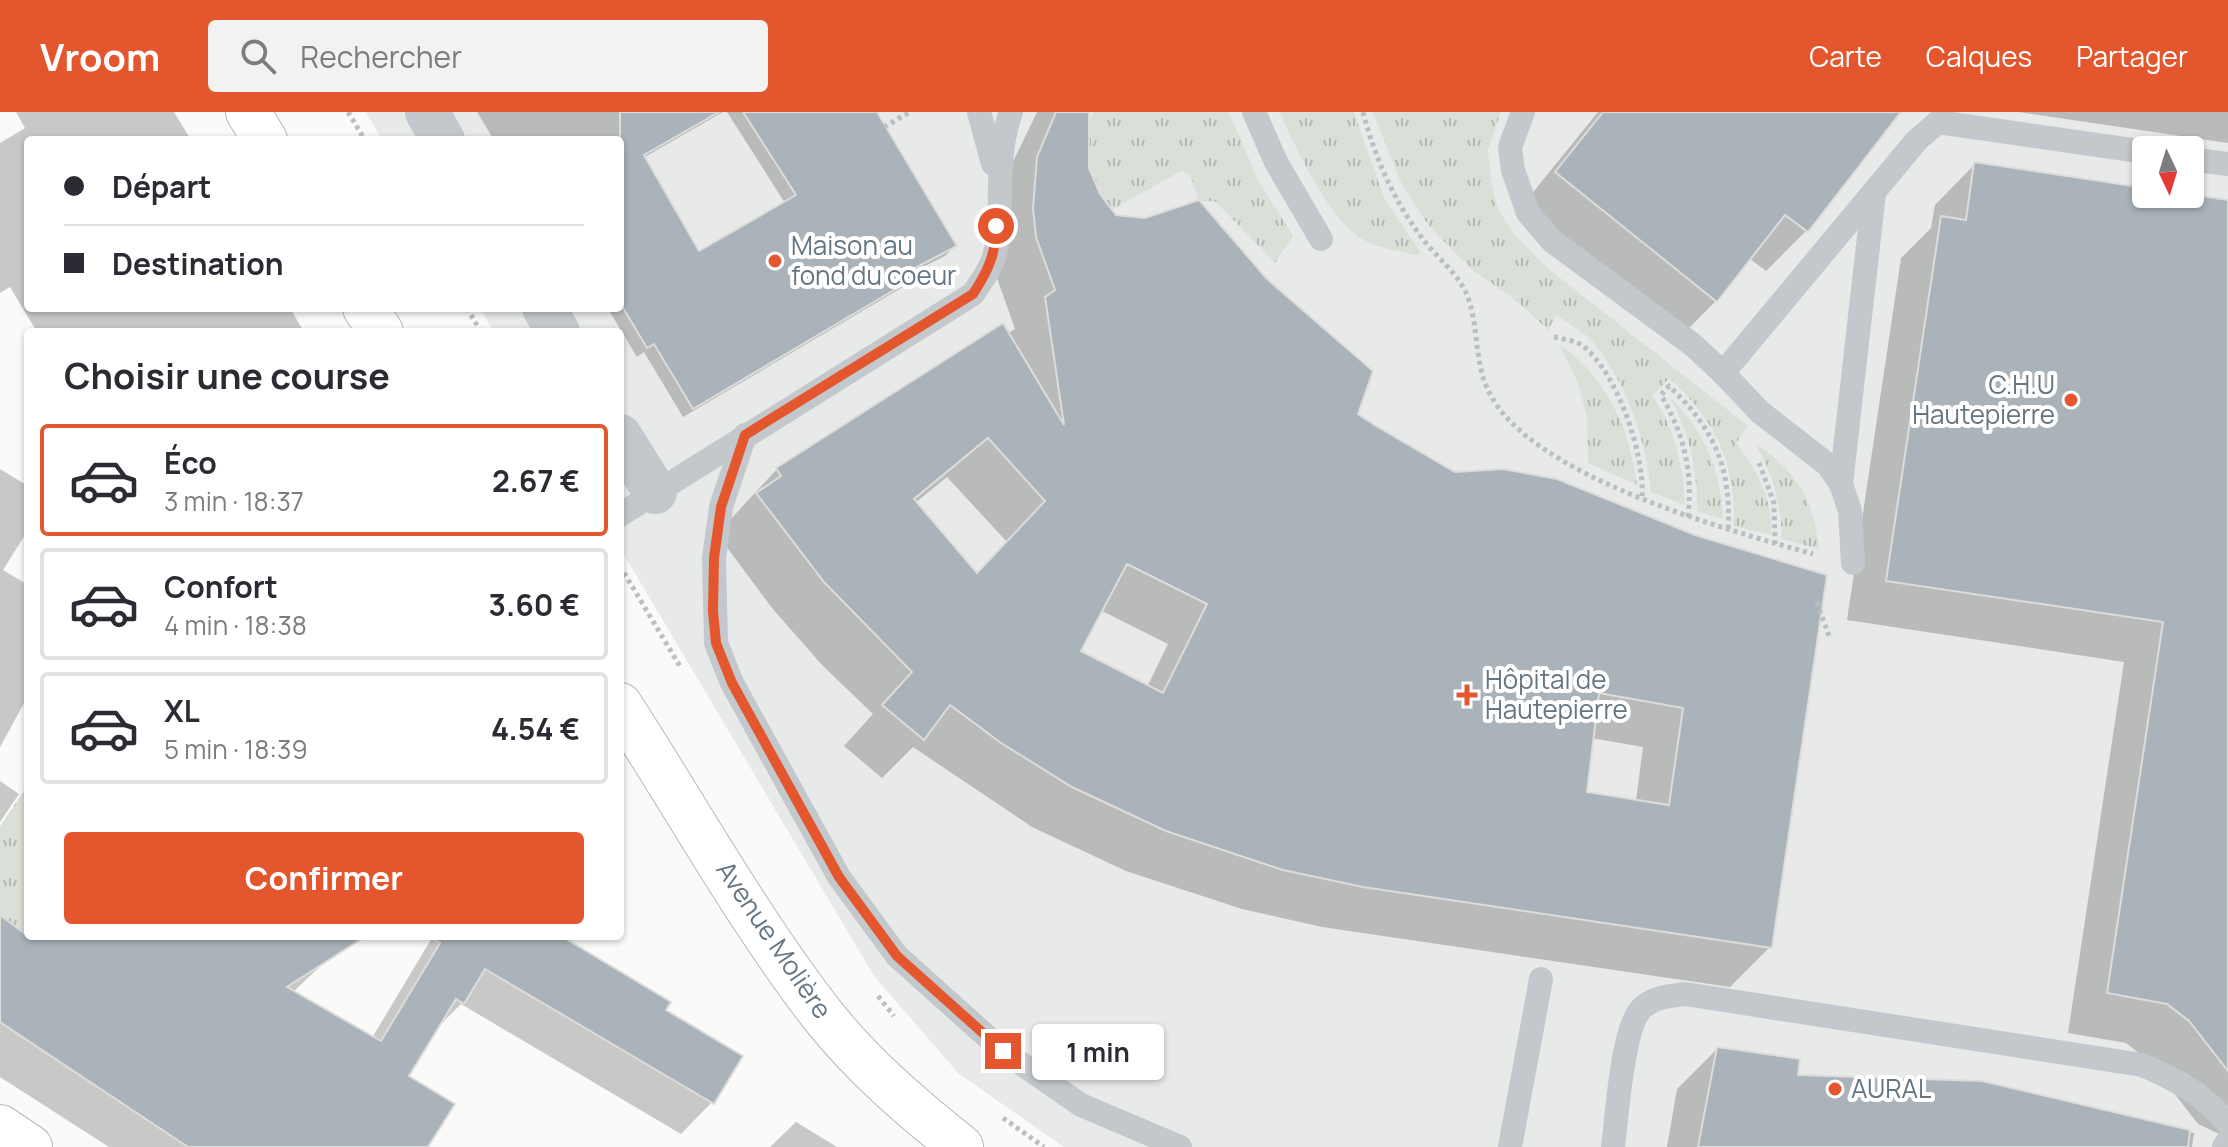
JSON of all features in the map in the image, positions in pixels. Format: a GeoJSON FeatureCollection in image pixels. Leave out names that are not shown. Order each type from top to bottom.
{"type":"FeatureCollection","features":[{"type":"Feature","properties":{"kind":"street"},"geometry":{"type":"LineString","coordinates":[[248,112],[263,136]]}},
{"type":"Feature","properties":{"kind":"street"},"geometry":{"type":"LineString","coordinates":[[427,112],[441,136]]}},
{"type":"Feature","properties":{"kind":"street"},"geometry":{"type":"LineString","coordinates":[[624,452],[637,503]]}},
{"type":"Feature","properties":{"kind":"street","name":"Avenue Molière"},"geometry":{"type":"LineString","coordinates":[[624,711],[765,932],[825,1018],[886,1083],[961,1147]]}},
{"type":"Feature","properties":{"kind":"street"},"geometry":{"type":"LineString","coordinates":[[0,1127],[30,1147]]}},
{"type":"Feature","properties":{"kind":"lane"},"geometry":{"type":"LineString","coordinates":[[979,112],[997,181]]}},
{"type":"Feature","properties":{"kind":"lane"},"geometry":{"type":"LineString","coordinates":[[637,503],[973,294],[989,269],[996,249],[1001,139],[1011,112]]}},
{"type":"Feature","properties":{"kind":"lane"},"geometry":{"type":"LineString","coordinates":[[1254,112],[1276,162],[1321,239]]}},
{"type":"Feature","properties":{"kind":"lane"},"geometry":{"type":"LineString","coordinates":[[1523,112],[1510,147],[1513,170],[1528,213],[1552,241],[1693,345],[1760,412],[1828,465],[1841,484],[1850,511],[1853,563]]}},
{"type":"Feature","properties":{"kind":"lane"},"geometry":{"type":"LineString","coordinates":[[1723,373],[1917,140],[1938,122],[2132,150]]}},
{"type":"Feature","properties":{"kind":"lane"},"geometry":{"type":"LineString","coordinates":[[2204,161],[2228,164]]}},
{"type":"Feature","properties":{"kind":"lane"},"geometry":{"type":"LineString","coordinates":[[1841,484],[1874,193]]}},
{"type":"Feature","properties":{"kind":"lane"},"geometry":{"type":"LineString","coordinates":[[745,435],[721,507],[714,558],[716,643],[732,683],[839,877],[897,956],[1003,1051],[1081,1105],[1180,1147]]}},
{"type":"Feature","properties":{"kind":"lane"},"geometry":{"type":"LineString","coordinates":[[1510,1147],[1541,979]]}},
{"type":"Feature","properties":{"kind":"lane"},"geometry":{"type":"LineString","coordinates":[[1613,1147],[1631,1027],[1641,1008],[1661,997],[1685,994],[2142,1065],[2182,1081],[2208,1101],[2228,1123]]}},
{"type":"Feature","properties":{"kind":"lane"},"geometry":{"type":"LineString","coordinates":[[2224,1147],[2228,1141]]}},
{"type":"Feature","properties":{"kind":"path"},"geometry":{"type":"LineString","coordinates":[[348,112],[363,136]]}},
{"type":"Feature","properties":{"kind":"path"},"geometry":{"type":"LineString","coordinates":[[884,127],[910,112]]}},
{"type":"Feature","properties":{"kind":"path"},"geometry":{"type":"LineString","coordinates":[[1363,112],[1374,153],[1394,195],[1467,295],[1488,392],[1507,418],[1547,451],[1642,498],[1688,517],[1803,551]]}},
{"type":"Feature","properties":{"kind":"path"},"geometry":{"type":"LineString","coordinates":[[1554,337],[1583,345],[1613,387],[1639,450],[1642,498]]}},
{"type":"Feature","properties":{"kind":"path"},"geometry":{"type":"LineString","coordinates":[[1688,517],[1691,494],[1685,448],[1661,395],[1669,386],[1697,413],[1717,451],[1728,494],[1728,530]]}},
{"type":"Feature","properties":{"kind":"path"},"geometry":{"type":"LineString","coordinates":[[1753,453],[1766,476],[1774,503],[1775,544]]}},
{"type":"Feature","properties":{"kind":"path"},"geometry":{"type":"LineString","coordinates":[[1817,602],[1829,636]]}},
{"type":"Feature","properties":{"kind":"shaded area","name":"Hôpital de Hautepierre"},"geometry":{"type":"Polygon","coordinates":[[[366,112],[2228,112],[2228,1147],[1064,1147],[958,1073],[874,976],[624,555],[624,328],[492,328],[482,312],[624,312],[624,136],[380,136],[366,112]]]}},
{"type":"Feature","properties":{"kind":"green space"},"geometry":{"type":"Polygon","coordinates":[[[1093,112],[1229,112],[1258,180],[1293,236],[1275,263],[1216,202],[1199,200],[1189,174],[1181,171],[1112,210],[1098,188],[1089,164],[1089,125],[1093,112]]]}},
{"type":"Feature","properties":{"kind":"green space"},"geometry":{"type":"Polygon","coordinates":[[[1280,112],[1354,112],[1384,198],[1421,253],[1416,255],[1374,245],[1350,229],[1314,181],[1280,112]]]}},
{"type":"Feature","properties":{"kind":"green space"},"geometry":{"type":"Polygon","coordinates":[[[1373,112],[1501,112],[1488,150],[1491,181],[1498,209],[1513,233],[1545,266],[1748,426],[1736,443],[1762,486],[1769,509],[1771,535],[1734,526],[1731,482],[1720,444],[1699,410],[1669,378],[1652,396],[1667,421],[1676,448],[1685,505],[1651,492],[1645,452],[1633,412],[1604,357],[1580,330],[1556,315],[1548,330],[1517,301],[1471,269],[1429,226],[1402,185],[1373,112]]]}},
{"type":"Feature","properties":{"kind":"green space"},"geometry":{"type":"Polygon","coordinates":[[[1559,344],[1590,372],[1613,406],[1629,444],[1637,485],[1588,463],[1587,417],[1577,380],[1559,344]]]}},
{"type":"Feature","properties":{"kind":"green space"},"geometry":{"type":"Polygon","coordinates":[[[1670,397],[1693,424],[1709,453],[1719,484],[1723,519],[1697,511],[1691,452],[1670,397]]]}},
{"type":"Feature","properties":{"kind":"green space"},"geometry":{"type":"Polygon","coordinates":[[[1755,443],[1782,465],[1801,488],[1813,514],[1819,549],[1782,539],[1775,489],[1755,443]]]}},
{"type":"Feature","properties":{"kind":"green space"},"geometry":{"type":"Polygon","coordinates":[[[24,791],[24,933],[0,915],[0,826],[24,791]]]}},
{"type":"Feature","properties":{"kind":"building","name":"Maison au fond du coeur"},"geometry":{"type":"Polygon","coordinates":[[[620,112],[719,112],[644,155],[699,251],[796,195],[743,112],[877,112],[957,246],[911,270],[916,277],[693,409],[654,344],[647,348],[624,310],[624,136],[620,136],[620,112]]]}},
{"type":"Feature","properties":{"kind":"building"},"geometry":{"type":"Polygon","coordinates":[[[1056,112],[1089,112],[1089,168],[1100,194],[1116,215],[1145,218],[1199,200],[1267,279],[1373,371],[1358,414],[1455,472],[1503,469],[1557,479],[1695,535],[1827,575],[1772,948],[1363,887],[1283,870],[1166,831],[1072,787],[1001,743],[950,705],[924,740],[882,705],[912,672],[824,582],[756,493],[781,476],[776,468],[1003,323],[1064,425],[1045,297],[1055,290],[1036,237],[1033,208],[1037,157],[1056,112]],[[988,438],[914,499],[977,573],[1045,501],[988,438]],[[1127,564],[1081,651],[1163,693],[1207,604],[1127,564]],[[1599,693],[1587,792],[1669,805],[1683,708],[1599,693]]]}},
{"type":"Feature","properties":{"kind":"building"},"geometry":{"type":"Polygon","coordinates":[[[1603,112],[1901,112],[1808,232],[1785,215],[1717,302],[1555,172],[1603,112]]]}},
{"type":"Feature","properties":{"kind":"building","name":"C.H.U Hautepierre"},"geometry":{"type":"Polygon","coordinates":[[[1974,162],[2132,186],[2132,208],[2204,208],[2204,196],[2228,200],[2228,1071],[2189,1021],[2167,1004],[2107,993],[2163,622],[1886,581],[1941,216],[1966,220],[1974,162]]]}},
{"type":"Feature","properties":{"kind":"building"},"geometry":{"type":"Polygon","coordinates":[[[0,915],[24,933],[24,940],[360,940],[287,987],[381,1041],[440,943],[435,940],[568,940],[671,1002],[666,1010],[743,1056],[714,1104],[485,969],[464,1004],[456,999],[409,1076],[455,1104],[428,1147],[188,1147],[0,1022],[0,915]]]}},
{"type":"Feature","properties":{"kind":"building","name":"AURAL"},"geometry":{"type":"Polygon","coordinates":[[[1717,1047],[1800,1059],[1798,1075],[1982,1081],[2190,1130],[2188,1147],[1698,1147],[1717,1047]]]}},
{"type":"Feature","properties":{"kind":"place","name":"Maison au fond du coeur"},"geometry":{"type":"Point","coordinates":[775,261]}},
{"type":"Feature","properties":{"kind":"place","name":"C.H.U Hautepierre"},"geometry":{"type":"Point","coordinates":[2071,400]}},
{"type":"Feature","properties":{"kind":"place","name":"Hôpital de Hautepierre"},"geometry":{"type":"Point","coordinates":[1467,695]}},
{"type":"Feature","properties":{"kind":"place","name":"AURAL"},"geometry":{"type":"Point","coordinates":[1835,1089]}},
{"type":"Feature","properties":{"kind":"route"},"geometry":{"type":"LineString","coordinates":[[996,226],[996,249],[989,269],[973,294],[745,435],[721,507],[714,558],[713,611],[716,643],[732,683],[839,877],[897,956],[1003,1051]]}}]}
